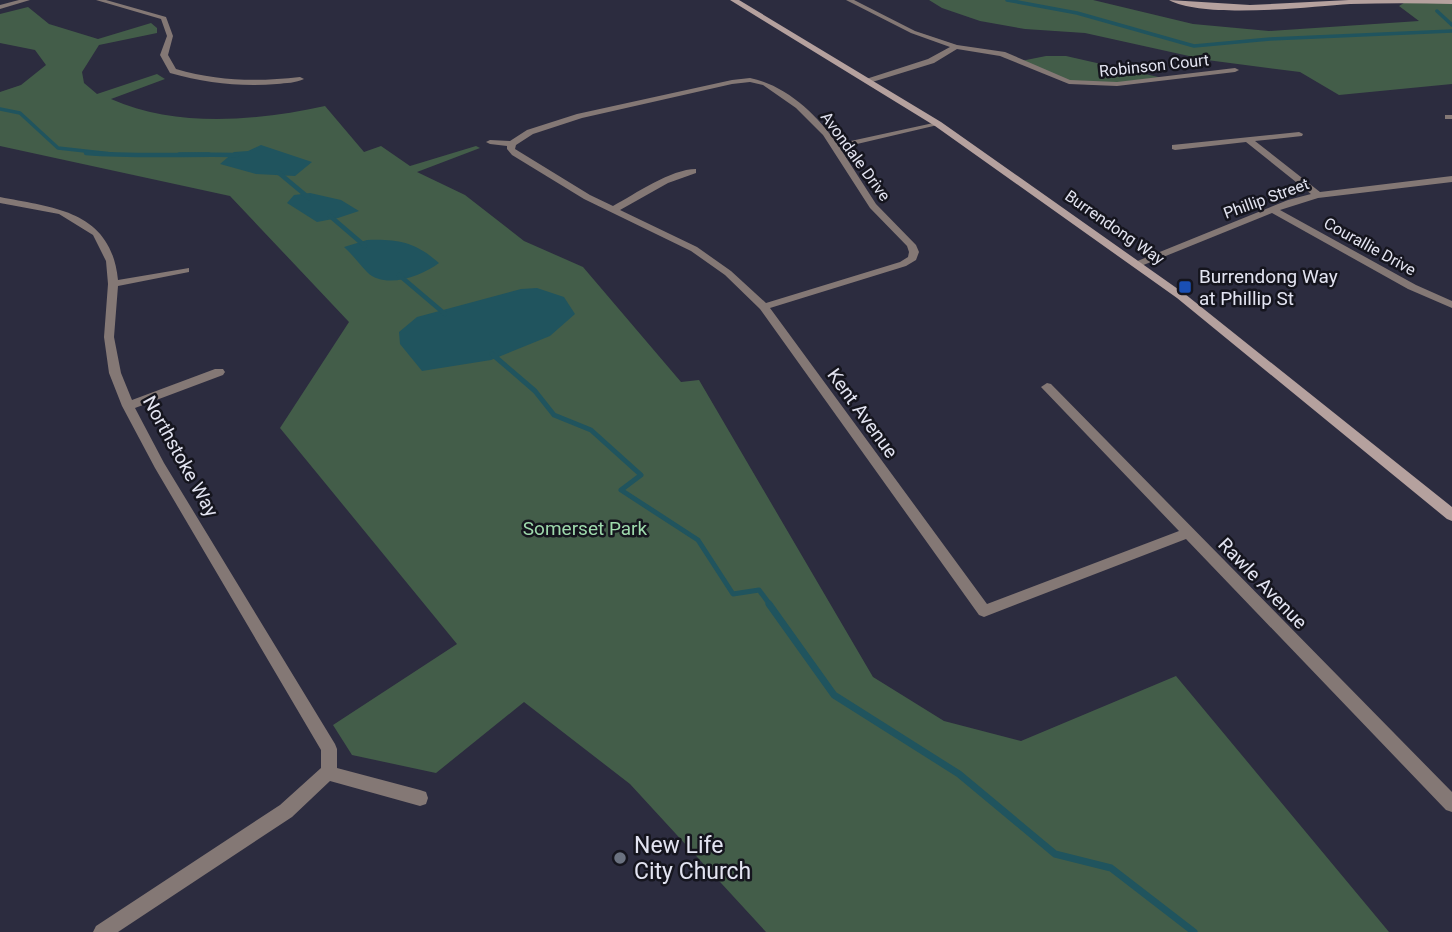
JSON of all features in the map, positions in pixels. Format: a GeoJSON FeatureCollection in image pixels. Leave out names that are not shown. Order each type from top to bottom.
{"type":"FeatureCollection","features":[{"type":"Feature","properties":{"kind":"main road","name":"Burrendong Way"},"geometry":{"type":"LineString","coordinates":[[734,0],[938,124],[1138,264],[1452,515]]}},
{"type":"Feature","properties":{"kind":"main road"},"geometry":{"type":"LineString","coordinates":[[1173,0],[1226,8],[1271,9],[1406,0],[1452,2]]}},
{"type":"Feature","properties":{"kind":"street"},"geometry":{"type":"LineString","coordinates":[[0,7],[27,0]]}},
{"type":"Feature","properties":{"kind":"street"},"geometry":{"type":"LineString","coordinates":[[99,0],[164,18],[170,36],[164,55],[173,71],[197,79],[230,83],[300,79]]}},
{"type":"Feature","properties":{"kind":"street","name":"Robinson Court"},"geometry":{"type":"LineString","coordinates":[[849,0],[913,32],[956,47],[1002,54],[1056,78],[1093,85],[1235,69]]}},
{"type":"Feature","properties":{"kind":"street"},"geometry":{"type":"LineString","coordinates":[[869,81],[931,61],[956,47]]}},
{"type":"Feature","properties":{"kind":"street","name":"Avondale Drive"},"geometry":{"type":"LineString","coordinates":[[512,144],[530,132],[580,116],[750,80],[765,83],[799,106],[835,147],[873,206],[911,245],[914,252],[913,258],[891,268],[764,307]]}},
{"type":"Feature","properties":{"kind":"street"},"geometry":{"type":"LineString","coordinates":[[835,147],[938,124]]}},
{"type":"Feature","properties":{"kind":"street"},"geometry":{"type":"LineString","coordinates":[[1175,147],[1299,134]]}},
{"type":"Feature","properties":{"kind":"street"},"geometry":{"type":"LineString","coordinates":[[1249,140],[1318,195]]}},
{"type":"Feature","properties":{"kind":"street"},"geometry":{"type":"LineString","coordinates":[[490,142],[512,144]]}},
{"type":"Feature","properties":{"kind":"street","name":"Kent Avenue"},"geometry":{"type":"LineString","coordinates":[[512,144],[511,149],[515,153],[558,182],[694,249],[728,273],[764,307],[984,611],[1187,533]]}},
{"type":"Feature","properties":{"kind":"street"},"geometry":{"type":"LineString","coordinates":[[615,209],[665,181],[693,171]]}},
{"type":"Feature","properties":{"kind":"street","name":"Phillip Street"},"geometry":{"type":"LineString","coordinates":[[1138,264],[1275,211],[1291,202],[1318,195],[1452,179]]}},
{"type":"Feature","properties":{"kind":"street","name":"Northstoke Way"},"geometry":{"type":"LineString","coordinates":[[0,200],[62,212],[97,233],[111,261],[113,284],[108,337],[116,373],[128,406],[159,465],[327,744],[330,765],[327,773]]}},
{"type":"Feature","properties":{"kind":"street","name":"Courallie Drive"},"geometry":{"type":"LineString","coordinates":[[1275,211],[1412,287],[1452,305]]}},
{"type":"Feature","properties":{"kind":"street"},"geometry":{"type":"LineString","coordinates":[[113,284],[186,270]]}},
{"type":"Feature","properties":{"kind":"street"},"geometry":{"type":"LineString","coordinates":[[128,406],[219,372]]}},
{"type":"Feature","properties":{"kind":"street","name":"Rawle Avenue"},"geometry":{"type":"LineString","coordinates":[[1047,387],[1452,804]]}},
{"type":"Feature","properties":{"kind":"street"},"geometry":{"type":"LineString","coordinates":[[102,932],[286,811],[327,773],[421,798]]}},
{"type":"Feature","properties":{"kind":"green space"},"geometry":{"type":"Polygon","coordinates":[[[929,0],[1093,0],[1193,24],[1269,31],[1419,21],[1399,6],[1407,1],[1452,3],[1452,84],[1339,95],[1300,72],[1207,60],[1085,33],[1025,29],[980,21],[942,8],[929,0]]]}},
{"type":"Feature","properties":{"kind":"green space","name":"Somerset Park"},"geometry":{"type":"Polygon","coordinates":[[[28,7],[49,24],[98,39],[151,23],[157,28],[157,33],[99,45],[82,72],[84,83],[97,94],[157,74],[165,79],[111,99],[136,108],[189,118],[217,119],[272,115],[325,106],[364,152],[381,146],[410,166],[476,146],[480,148],[417,172],[465,195],[524,241],[583,267],[681,382],[699,380],[873,677],[944,721],[1021,741],[1176,676],[1389,932],[766,932],[630,784],[524,702],[436,773],[352,755],[333,725],[457,644],[280,428],[349,322],[230,196],[0,146],[0,92],[21,85],[46,65],[35,50],[0,43],[0,14],[28,7]]]}},
{"type":"Feature","properties":{"kind":"green space"},"geometry":{"type":"Polygon","coordinates":[[[1046,56],[1066,56],[1167,79],[1093,85],[1069,82],[1021,61],[1046,56]]]}},
{"type":"Feature","properties":{"kind":"shaded area"},"geometry":{"type":"Polygon","coordinates":[[[261,145],[312,162],[295,176],[256,174],[220,164],[234,152],[248,151],[261,145]]]}},
{"type":"Feature","properties":{"kind":"shaded area"},"geometry":{"type":"Polygon","coordinates":[[[310,193],[341,200],[359,211],[317,222],[287,203],[294,195],[310,193]]]}},
{"type":"Feature","properties":{"kind":"shaded area"},"geometry":{"type":"Polygon","coordinates":[[[367,240],[406,243],[422,250],[439,263],[413,276],[383,280],[367,272],[344,247],[367,240]]]}},
{"type":"Feature","properties":{"kind":"shaded area"},"geometry":{"type":"Polygon","coordinates":[[[537,288],[564,297],[575,314],[550,336],[491,360],[422,371],[400,344],[399,332],[417,317],[521,289],[537,288]]]}},
{"type":"Feature","properties":{"kind":"waterway"},"geometry":{"type":"LineString","coordinates":[[1007,0],[1077,13],[1194,46],[1270,39],[1452,31]]}},
{"type":"Feature","properties":{"kind":"waterway"},"geometry":{"type":"LineString","coordinates":[[1437,11],[1452,25]]}},
{"type":"Feature","properties":{"kind":"waterway"},"geometry":{"type":"LineString","coordinates":[[0,109],[20,113],[58,148],[111,154]]}},
{"type":"Feature","properties":{"kind":"waterway"},"geometry":{"type":"LineString","coordinates":[[86,153],[111,154]]}},
{"type":"Feature","properties":{"kind":"waterway"},"geometry":{"type":"LineString","coordinates":[[111,154],[237,155]]}},
{"type":"Feature","properties":{"kind":"waterway"},"geometry":{"type":"LineString","coordinates":[[179,154],[209,154]]}},
{"type":"Feature","properties":{"kind":"waterway"},"geometry":{"type":"LineString","coordinates":[[279,173],[309,198]]}},
{"type":"Feature","properties":{"kind":"waterway"},"geometry":{"type":"LineString","coordinates":[[330,216],[365,246]]}},
{"type":"Feature","properties":{"kind":"waterway"},"geometry":{"type":"LineString","coordinates":[[399,275],[445,314]]}},
{"type":"Feature","properties":{"kind":"waterway"},"geometry":{"type":"LineString","coordinates":[[492,354],[535,391],[554,415],[591,430],[641,475],[621,490],[698,540],[733,594],[759,590],[771,606]]}},
{"type":"Feature","properties":{"kind":"waterway"},"geometry":{"type":"LineString","coordinates":[[769,604],[834,695],[959,774],[1055,854],[1111,868],[1194,932]]}},
{"type":"Feature","properties":{"kind":"place","name":"Burrendong Way at Phillip St"},"geometry":{"type":"Point","coordinates":[1185,287]}},
{"type":"Feature","properties":{"kind":"place","name":"New Life City Church"},"geometry":{"type":"Point","coordinates":[620,858]}}]}
